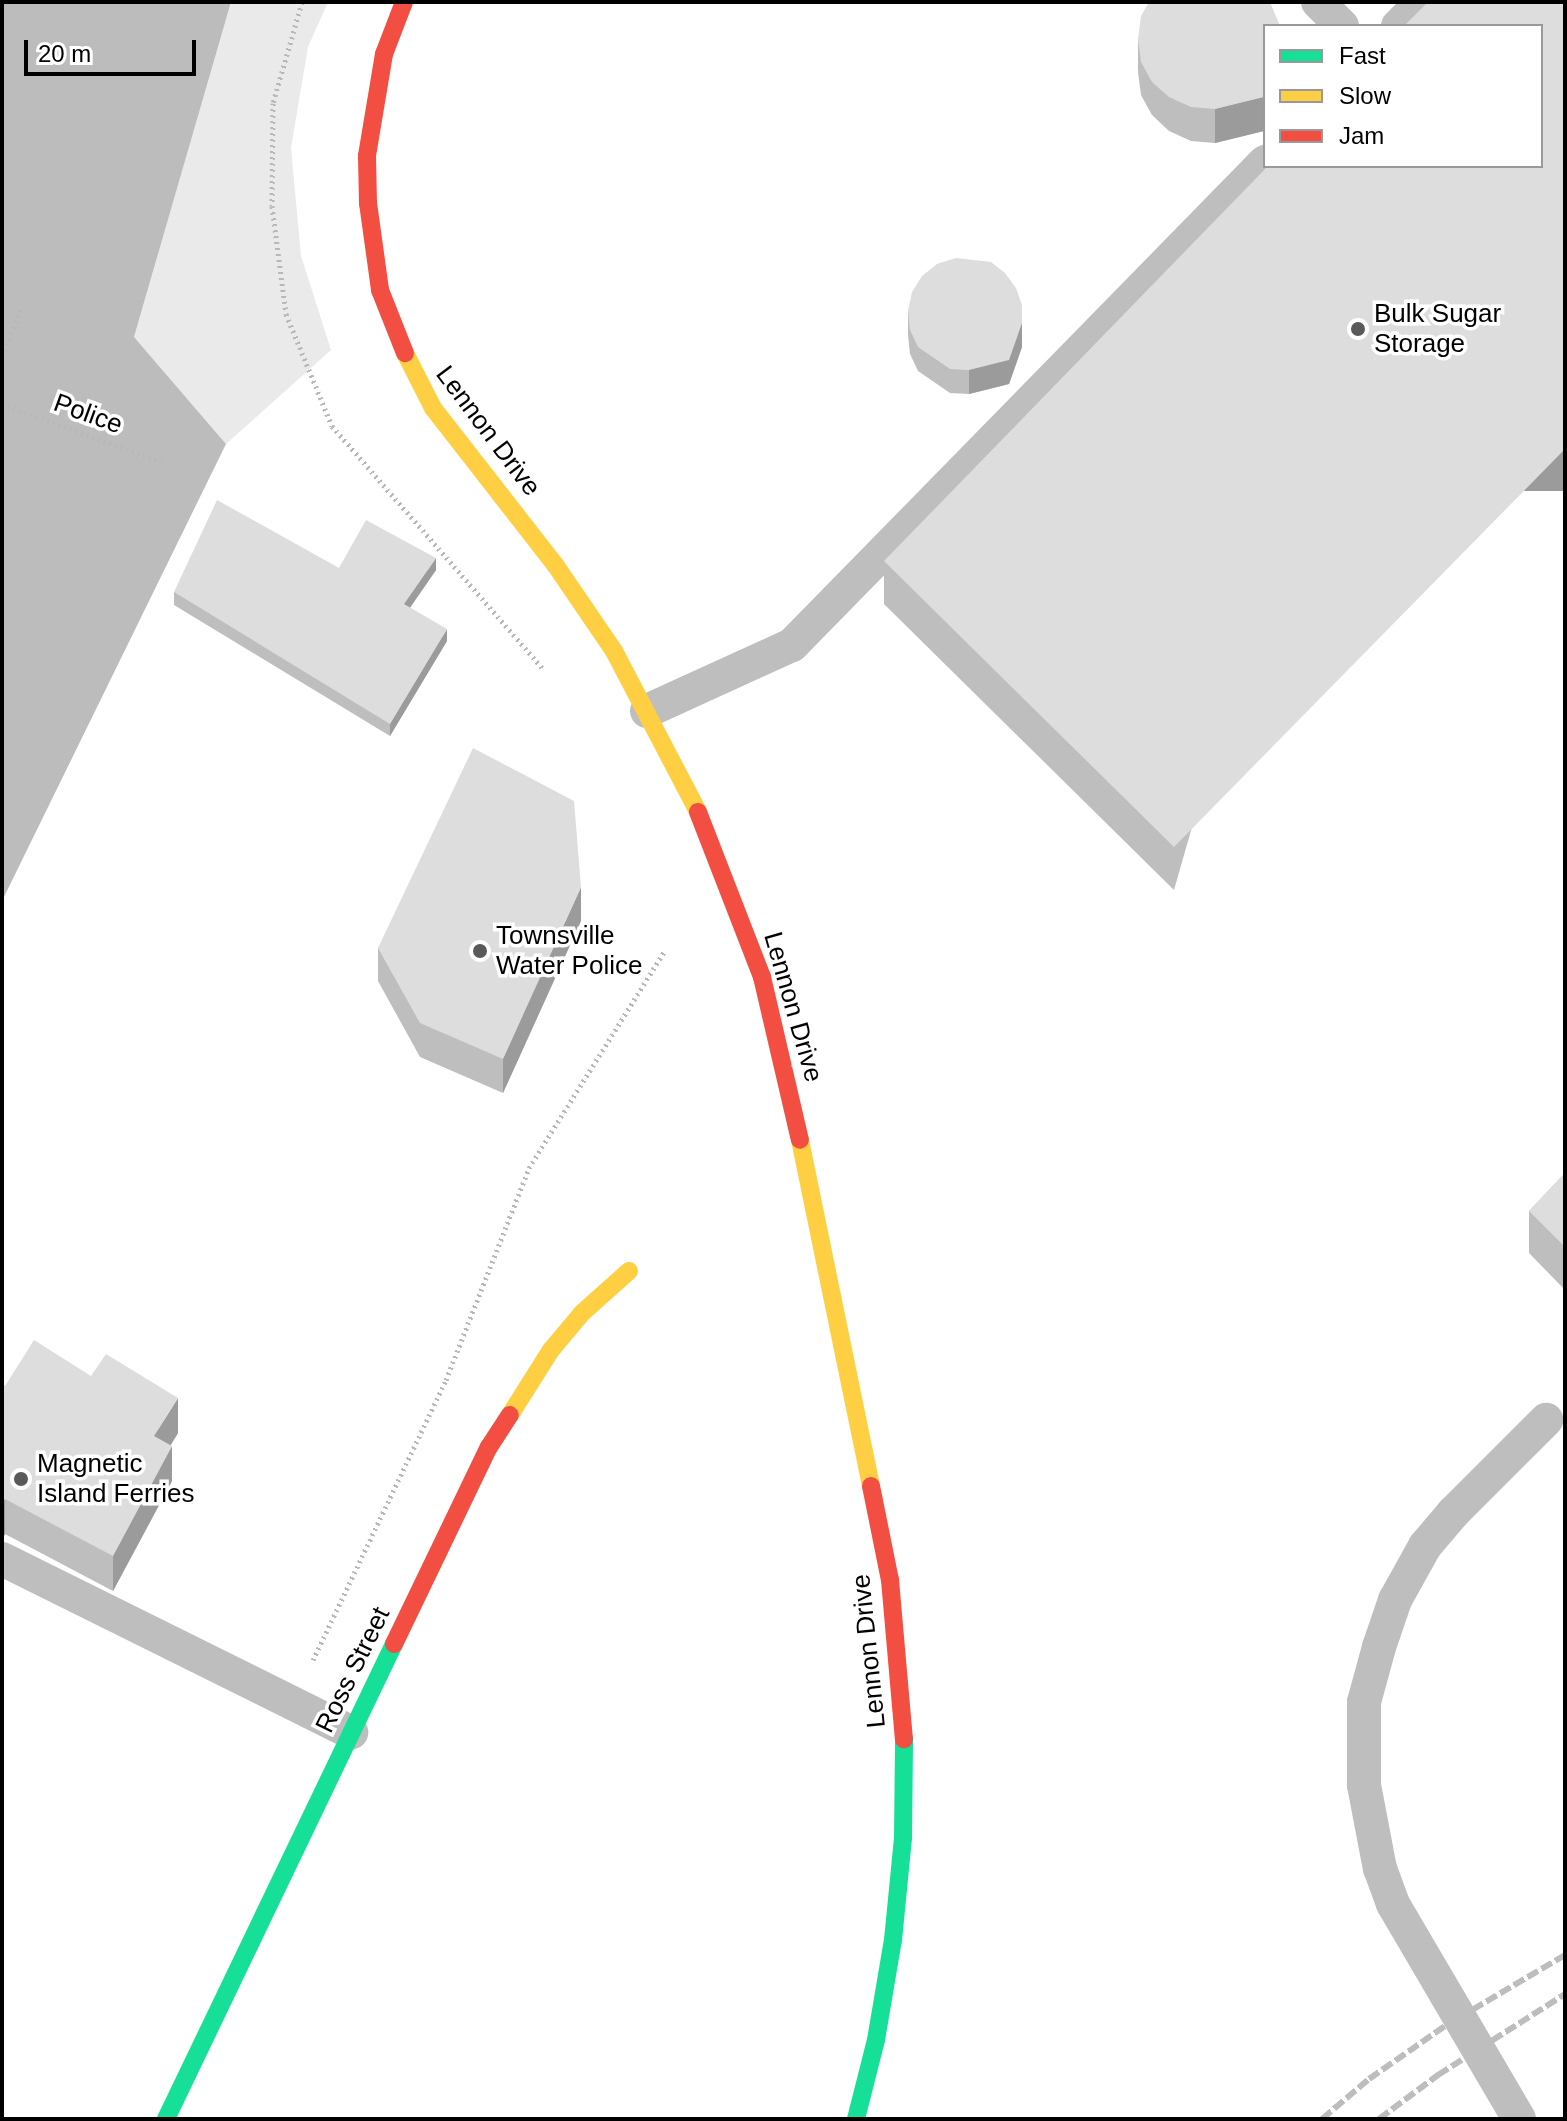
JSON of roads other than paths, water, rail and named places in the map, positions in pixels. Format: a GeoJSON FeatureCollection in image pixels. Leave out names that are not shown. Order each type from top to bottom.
{"type":"FeatureCollection","features":[{"type":"Feature","properties":{"kind":"street","name":"Lennon Drive"},"geometry":{"type":"LineString","coordinates":[[404,2],[384,54],[367,156],[372,247],[380,290],[397,338],[433,408],[556,566],[614,651],[706,829],[757,964],[775,1024],[890,1580],[904,1734],[903,1838],[891,1954],[876,2040],[856,2119]]}},
{"type":"Feature","properties":{"kind":"street","name":"Ross Street"},"geometry":{"type":"LineString","coordinates":[[166,2119],[489,1447],[515,1401],[582,1313],[629,1271]]}},
{"type":"Feature","properties":{"kind":"lane"},"geometry":{"type":"LineString","coordinates":[[1318,2],[1340,24]]}},
{"type":"Feature","properties":{"kind":"lane"},"geometry":{"type":"LineString","coordinates":[[1400,24],[1422,2]]}},
{"type":"Feature","properties":{"kind":"lane"},"geometry":{"type":"LineString","coordinates":[[647,711],[792,645],[1263,164]]}},
{"type":"Feature","properties":{"kind":"lane"},"geometry":{"type":"LineString","coordinates":[[1519,2119],[1393,1904],[1380,1869],[1364,1785],[1364,1702],[1395,1600],[1425,1546],[1453,1513],[1546,1420]]}},
{"type":"Feature","properties":{"kind":"lane"},"geometry":{"type":"LineString","coordinates":[[2,1559],[351,1732]]}},
{"type":"Feature","properties":{"kind":"railway"},"geometry":{"type":"LineString","coordinates":[[1322,2119],[1369,2079],[1445,2026],[1565,1955]]}},
{"type":"Feature","properties":{"kind":"railway"},"geometry":{"type":"LineString","coordinates":[[1379,2119],[1438,2075],[1565,1994]]}},
{"type":"Feature","properties":{"kind":"place","name":"Bulk Sugar Storage"},"geometry":{"type":"Point","coordinates":[1358,329]}},
{"type":"Feature","properties":{"kind":"place","name":"Townsville Water Police"},"geometry":{"type":"Point","coordinates":[480,951]}},
{"type":"Feature","properties":{"kind":"place","name":"Magnetic Island Ferries"},"geometry":{"type":"Point","coordinates":[21,1479]}}]}
